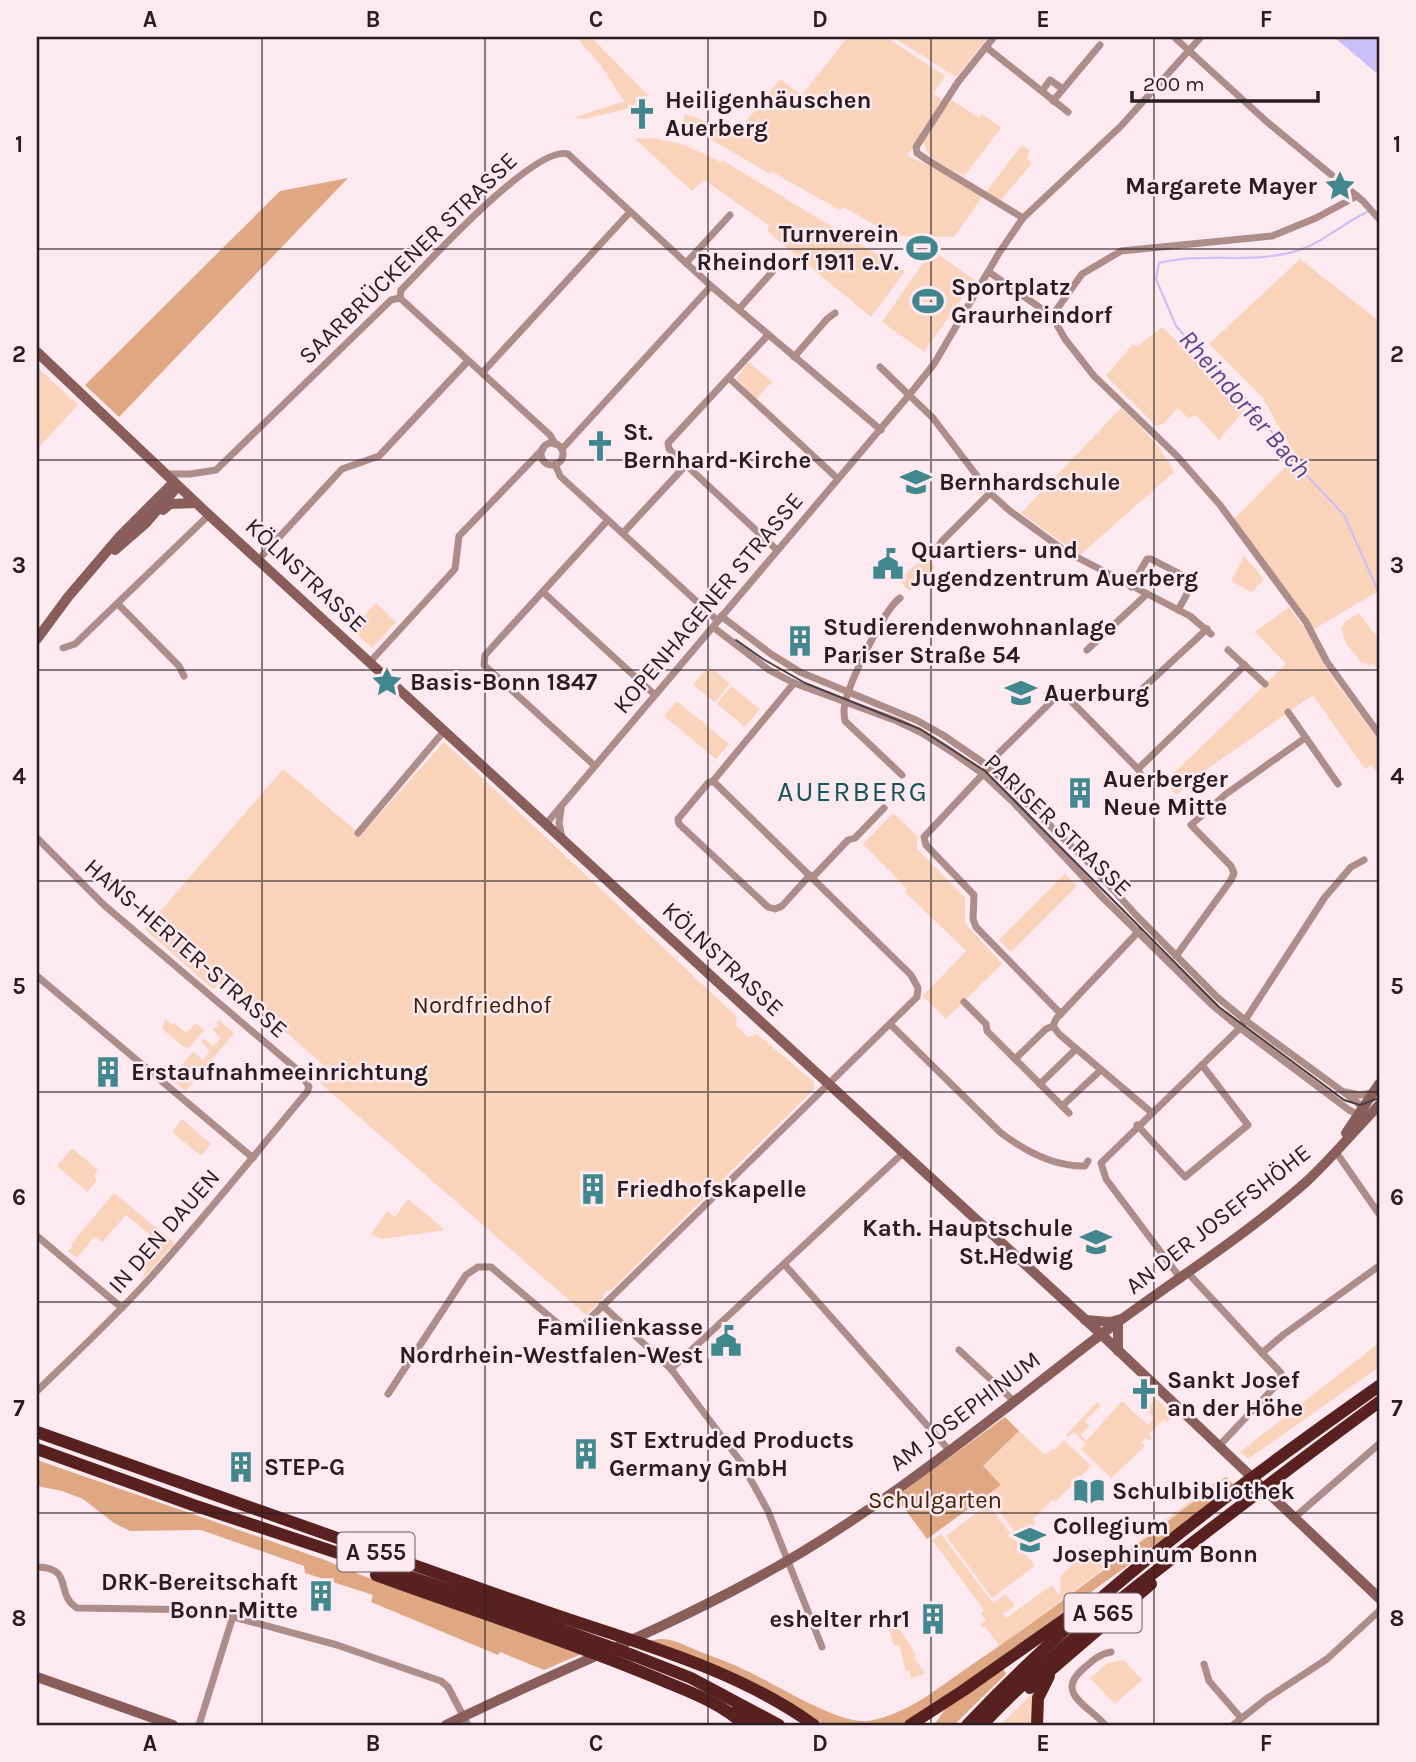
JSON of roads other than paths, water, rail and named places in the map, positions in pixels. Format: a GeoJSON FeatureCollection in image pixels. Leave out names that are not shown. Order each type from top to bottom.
{"type":"FeatureCollection","features":[{"type":"Feature","properties":{"kind":"highway","name":"A 565"},"geometry":{"type":"LineString","coordinates":[[967,1725],[1076,1620],[1131,1574],[1264,1470],[1379,1386]]}},
{"type":"Feature","properties":{"kind":"highway","name":"A 565"},"geometry":{"type":"LineString","coordinates":[[982,1725],[1082,1631],[1379,1402]]}},
{"type":"Feature","properties":{"kind":"highway","name":"A 555"},"geometry":{"type":"LineString","coordinates":[[37,1432],[595,1630],[698,1663],[764,1695],[806,1724]]}},
{"type":"Feature","properties":{"kind":"highway","name":"A 555"},"geometry":{"type":"LineString","coordinates":[[37,1450],[547,1623],[669,1669],[779,1725]]}},
{"type":"Feature","properties":{"kind":"highway"},"geometry":{"type":"LineString","coordinates":[[193,1504],[206,1513],[596,1653],[703,1699],[730,1713],[744,1725]]}},
{"type":"Feature","properties":{"kind":"highway"},"geometry":{"type":"LineString","coordinates":[[993,1725],[1034,1685],[1233,1512]]}},
{"type":"Feature","properties":{"kind":"highway"},"geometry":{"type":"LineString","coordinates":[[910,1725],[1131,1574]]}},
{"type":"Feature","properties":{"kind":"highway"},"geometry":{"type":"LineString","coordinates":[[432,1586],[663,1677],[760,1725]]}},
{"type":"Feature","properties":{"kind":"highway"},"geometry":{"type":"LineString","coordinates":[[1037,1725],[1039,1693],[1058,1665]]}},
{"type":"Feature","properties":{"kind":"highway"},"geometry":{"type":"LineString","coordinates":[[806,1724],[820,1725]]}},
{"type":"Feature","properties":{"kind":"main road","name":"KÖLNSTRASSE"},"geometry":{"type":"LineString","coordinates":[[37,352],[209,515],[1102,1335],[1379,1598]]}},
{"type":"Feature","properties":{"kind":"main road"},"geometry":{"type":"LineString","coordinates":[[141,451],[160,478],[160,494]]}},
{"type":"Feature","properties":{"kind":"main road"},"geometry":{"type":"LineString","coordinates":[[99,564],[120,536],[160,494],[176,484]]}},
{"type":"Feature","properties":{"kind":"main road"},"geometry":{"type":"LineString","coordinates":[[146,523],[176,484]]}},
{"type":"Feature","properties":{"kind":"main road"},"geometry":{"type":"LineString","coordinates":[[37,641],[68,597],[99,564],[146,523],[170,504],[196,503]]}},
{"type":"Feature","properties":{"kind":"main road","name":"AN DER JOSEFSHÖHE"},"geometry":{"type":"LineString","coordinates":[[1102,1335],[1185,1276],[1305,1182],[1336,1152],[1363,1114],[1379,1084]]}},
{"type":"Feature","properties":{"kind":"main road","name":"AN DER JOSEFSHÖHE"},"geometry":{"type":"LineString","coordinates":[[1363,1114],[1379,1105]]}},
{"type":"Feature","properties":{"kind":"main road","name":"AN DER JOSEFSHÖHE"},"geometry":{"type":"LineString","coordinates":[[1085,1321],[1122,1320]]}},
{"type":"Feature","properties":{"kind":"main road","name":"AN DER JOSEFSHÖHE"},"geometry":{"type":"LineString","coordinates":[[1118,1351],[1122,1320]]}},
{"type":"Feature","properties":{"kind":"main road"},"geometry":{"type":"LineString","coordinates":[[1084,1347],[1085,1321]]}},
{"type":"Feature","properties":{"kind":"main road","name":"AM JOSEPHINUM"},"geometry":{"type":"LineString","coordinates":[[446,1725],[466,1721],[788,1561],[886,1496],[1102,1335]]}},
{"type":"Feature","properties":{"kind":"main road"},"geometry":{"type":"LineString","coordinates":[[37,1677],[149,1721],[173,1725]]}},
{"type":"Feature","properties":{"kind":"street"},"geometry":{"type":"LineString","coordinates":[[994,37],[937,112],[916,147],[917,153],[1023,218]]}},
{"type":"Feature","properties":{"kind":"street"},"geometry":{"type":"LineString","coordinates":[[1174,37],[1266,121],[1357,196],[1377,216]]}},
{"type":"Feature","properties":{"kind":"street","name":"KOPENHAGENER STRASSE"},"geometry":{"type":"LineString","coordinates":[[546,824],[934,364],[1023,218],[1121,126],[1201,37]]}},
{"type":"Feature","properties":{"kind":"street"},"geometry":{"type":"LineString","coordinates":[[1054,101],[1100,45]]}},
{"type":"Feature","properties":{"kind":"street"},"geometry":{"type":"LineString","coordinates":[[986,47],[1068,113]]}},
{"type":"Feature","properties":{"kind":"street"},"geometry":{"type":"LineString","coordinates":[[1042,91],[1051,80],[1063,89]]}},
{"type":"Feature","properties":{"kind":"street","name":"SAARBRÜCKENER STRASSE"},"geometry":{"type":"LineString","coordinates":[[165,474],[216,470],[391,300],[400,298],[401,290],[498,194],[526,169],[549,156],[563,152],[568,153],[711,286],[881,430]]}},
{"type":"Feature","properties":{"kind":"street"},"geometry":{"type":"LineString","coordinates":[[1052,316],[1082,274],[1121,251],[1272,236],[1317,218],[1357,196]]}},
{"type":"Feature","properties":{"kind":"street"},"geometry":{"type":"LineString","coordinates":[[482,373],[630,212]]}},
{"type":"Feature","properties":{"kind":"street"},"geometry":{"type":"LineString","coordinates":[[686,263],[730,215]]}},
{"type":"Feature","properties":{"kind":"street"},"geometry":{"type":"LineString","coordinates":[[739,309],[773,271]]}},
{"type":"Feature","properties":{"kind":"street"},"geometry":{"type":"LineString","coordinates":[[989,272],[1052,316],[1065,339],[1094,376],[1177,456],[1220,505],[1306,622],[1327,662],[1379,734]]}},
{"type":"Feature","properties":{"kind":"street"},"geometry":{"type":"LineString","coordinates":[[558,446],[711,286]]}},
{"type":"Feature","properties":{"kind":"street"},"geometry":{"type":"LineString","coordinates":[[400,298],[550,435],[563,456],[550,465],[542,459],[543,449]]}},
{"type":"Feature","properties":{"kind":"street"},"geometry":{"type":"LineString","coordinates":[[794,357],[835,313]]}},
{"type":"Feature","properties":{"kind":"street"},"geometry":{"type":"LineString","coordinates":[[768,335],[668,443],[669,449],[777,550]]}},
{"type":"Feature","properties":{"kind":"street"},"geometry":{"type":"LineString","coordinates":[[259,559],[342,469],[379,456],[468,361]]}},
{"type":"Feature","properties":{"kind":"street"},"geometry":{"type":"LineString","coordinates":[[880,367],[910,394],[947,434],[990,494],[1041,536],[1069,554],[1178,610],[1209,631],[1140,691]]}},
{"type":"Feature","properties":{"kind":"street"},"geometry":{"type":"LineString","coordinates":[[729,378],[838,479]]}},
{"type":"Feature","properties":{"kind":"street"},"geometry":{"type":"LineString","coordinates":[[370,662],[455,569],[459,536],[543,449],[550,443],[558,446]]}},
{"type":"Feature","properties":{"kind":"street"},"geometry":{"type":"LineString","coordinates":[[555,464],[560,475],[717,621]]}},
{"type":"Feature","properties":{"kind":"street"},"geometry":{"type":"LineString","coordinates":[[623,533],[686,465]]}},
{"type":"Feature","properties":{"kind":"street","name":"SAARBRÜCKENER STRASSE"},"geometry":{"type":"LineString","coordinates":[[176,484],[190,474]]}},
{"type":"Feature","properties":{"kind":"street"},"geometry":{"type":"LineString","coordinates":[[936,550],[990,494]]}},
{"type":"Feature","properties":{"kind":"street"},"geometry":{"type":"LineString","coordinates":[[63,648],[75,644],[209,515]]}},
{"type":"Feature","properties":{"kind":"street"},"geometry":{"type":"LineString","coordinates":[[595,766],[483,662],[485,655],[608,520]]}},
{"type":"Feature","properties":{"kind":"street"},"geometry":{"type":"LineString","coordinates":[[1131,587],[1147,559],[1151,559],[1186,577],[1190,586],[1178,610]]}},
{"type":"Feature","properties":{"kind":"street"},"geometry":{"type":"LineString","coordinates":[[543,592],[655,695]]}},
{"type":"Feature","properties":{"kind":"street"},"geometry":{"type":"LineString","coordinates":[[1087,650],[1147,594]]}},
{"type":"Feature","properties":{"kind":"street"},"geometry":{"type":"LineString","coordinates":[[900,598],[894,602],[877,630],[845,702],[845,721],[902,775]]}},
{"type":"Feature","properties":{"kind":"street"},"geometry":{"type":"LineString","coordinates":[[118,604],[179,666],[184,676]]}},
{"type":"Feature","properties":{"kind":"street","name":"PARISER STRASSE"},"geometry":{"type":"LineString","coordinates":[[717,621],[753,659],[794,683],[922,733],[983,774],[1211,1004],[1240,1028],[1363,1114]]}},
{"type":"Feature","properties":{"kind":"street","name":"PARISER STRASSE"},"geometry":{"type":"LineString","coordinates":[[717,621],[800,672],[934,730],[988,766],[1091,865],[1217,997],[1342,1091],[1363,1114]]}},
{"type":"Feature","properties":{"kind":"street"},"geometry":{"type":"LineString","coordinates":[[1228,650],[1265,684]]}},
{"type":"Feature","properties":{"kind":"street"},"geometry":{"type":"LineString","coordinates":[[1138,769],[1245,665]]}},
{"type":"Feature","properties":{"kind":"street"},"geometry":{"type":"LineString","coordinates":[[794,683],[713,781],[708,783],[687,807],[678,819],[679,824],[768,907],[775,909],[782,906],[848,839],[855,838],[884,808]]}},
{"type":"Feature","properties":{"kind":"street"},"geometry":{"type":"LineString","coordinates":[[1061,1014],[974,925],[974,895],[924,841],[924,837],[1016,736],[1061,694],[1138,769],[1143,779]]}},
{"type":"Feature","properties":{"kind":"street"},"geometry":{"type":"LineString","coordinates":[[1288,712],[1338,784]]}},
{"type":"Feature","properties":{"kind":"street"},"geometry":{"type":"LineString","coordinates":[[358,833],[444,731]]}},
{"type":"Feature","properties":{"kind":"street"},"geometry":{"type":"LineString","coordinates":[[1176,956],[1234,873],[1231,866],[1191,825],[1226,794],[1305,738]]}},
{"type":"Feature","properties":{"kind":"street"},"geometry":{"type":"LineString","coordinates":[[388,1394],[466,1275],[478,1267],[491,1267],[498,1271],[569,1332],[577,1331],[918,997],[916,981],[713,781]]}},
{"type":"Feature","properties":{"kind":"street"},"geometry":{"type":"LineString","coordinates":[[563,804],[559,816],[563,839]]}},
{"type":"Feature","properties":{"kind":"street","name":"HANS-HERTER-STRASSE"},"geometry":{"type":"LineString","coordinates":[[37,838],[104,905],[301,1073],[309,1087]]}},
{"type":"Feature","properties":{"kind":"street"},"geometry":{"type":"LineString","coordinates":[[1219,1446],[1281,1380],[1281,1373],[1185,1276],[1106,1179],[1100,1167],[1103,1159],[1137,1125],[1240,1028],[1331,889],[1351,867],[1364,860]]}},
{"type":"Feature","properties":{"kind":"street"},"geometry":{"type":"LineString","coordinates":[[1015,1059],[1046,1029],[1053,1026],[1061,1014],[1139,931]]}},
{"type":"Feature","properties":{"kind":"street"},"geometry":{"type":"LineString","coordinates":[[37,976],[253,1158]]}},
{"type":"Feature","properties":{"kind":"street"},"geometry":{"type":"LineString","coordinates":[[964,1002],[986,1024],[987,1031],[1069,1113]]}},
{"type":"Feature","properties":{"kind":"street"},"geometry":{"type":"LineString","coordinates":[[891,1025],[1001,1133],[1020,1147],[1064,1164],[1085,1166],[1087,1161]]}},
{"type":"Feature","properties":{"kind":"street"},"geometry":{"type":"LineString","coordinates":[[1053,1026],[1076,1049],[1152,1112]]}},
{"type":"Feature","properties":{"kind":"street"},"geometry":{"type":"LineString","coordinates":[[1040,1084],[1076,1049]]}},
{"type":"Feature","properties":{"kind":"street"},"geometry":{"type":"LineString","coordinates":[[1137,1125],[1185,1177],[1248,1125],[1202,1065]]}},
{"type":"Feature","properties":{"kind":"street"},"geometry":{"type":"LineString","coordinates":[[1062,1106],[1101,1070]]}},
{"type":"Feature","properties":{"kind":"street","name":"IN DEN DAUEN"},"geometry":{"type":"LineString","coordinates":[[37,1391],[122,1308],[253,1158],[309,1087]]}},
{"type":"Feature","properties":{"kind":"street"},"geometry":{"type":"LineString","coordinates":[[1342,1091],[1360,1095],[1372,1093]]}},
{"type":"Feature","properties":{"kind":"street"},"geometry":{"type":"LineString","coordinates":[[1336,1152],[1379,1214]]}},
{"type":"Feature","properties":{"kind":"street"},"geometry":{"type":"LineString","coordinates":[[671,1369],[903,1153]]}},
{"type":"Feature","properties":{"kind":"street"},"geometry":{"type":"LineString","coordinates":[[37,1236],[122,1308]]}},
{"type":"Feature","properties":{"kind":"street"},"geometry":{"type":"LineString","coordinates":[[784,1265],[949,1450]]}},
{"type":"Feature","properties":{"kind":"street"},"geometry":{"type":"LineString","coordinates":[[1262,1353],[1379,1266]]}},
{"type":"Feature","properties":{"kind":"street"},"geometry":{"type":"LineString","coordinates":[[602,1305],[671,1369],[741,1462],[768,1511],[821,1647]]}},
{"type":"Feature","properties":{"kind":"street"},"geometry":{"type":"LineString","coordinates":[[959,1350],[1015,1402]]}},
{"type":"Feature","properties":{"kind":"street"},"geometry":{"type":"LineString","coordinates":[[1294,1518],[1379,1444]]}},
{"type":"Feature","properties":{"kind":"street"},"geometry":{"type":"LineString","coordinates":[[37,1567],[58,1572],[68,1600],[76,1608],[191,1609],[233,1616],[436,1677],[448,1687],[466,1721]]}},
{"type":"Feature","properties":{"kind":"street"},"geometry":{"type":"LineString","coordinates":[[1233,1725],[1327,1659],[1379,1611]]}},
{"type":"Feature","properties":{"kind":"street"},"geometry":{"type":"LineString","coordinates":[[199,1725],[233,1616]]}},
{"type":"Feature","properties":{"kind":"street"},"geometry":{"type":"LineString","coordinates":[[1105,1725],[1073,1695],[1071,1685],[1073,1677],[1101,1654],[1111,1652]]}},
{"type":"Feature","properties":{"kind":"street"},"geometry":{"type":"LineString","coordinates":[[1204,1664],[1209,1681],[1241,1718]]}},
{"type":"Feature","properties":{"kind":"waterway","name":"Rheindorfer Bach"},"geometry":{"type":"LineString","coordinates":[[1369,211],[1313,244],[1293,252],[1260,257],[1192,258],[1159,263],[1156,279],[1176,326],[1250,403],[1295,463],[1344,515],[1379,593]]}},
{"type":"Feature","properties":{"kind":"tram line"},"geometry":{"type":"LineString","coordinates":[[736,640],[805,683],[920,729],[985,771],[1219,1007],[1344,1100],[1360,1105],[1379,1098]]}},
{"type":"Feature","properties":{"kind":"place","name":"Heiligenhäuschen Auerberg"},"geometry":{"type":"Point","coordinates":[642,114]}},
{"type":"Feature","properties":{"kind":"place","name":"Margarete Mayer"},"geometry":{"type":"Point","coordinates":[1340,186]}},
{"type":"Feature","properties":{"kind":"place","name":"Turnverein Rheindorf 1911 e.V."},"geometry":{"type":"Point","coordinates":[922,248]}},
{"type":"Feature","properties":{"kind":"place","name":"Sportplatz Graurheindorf"},"geometry":{"type":"Point","coordinates":[928,301]}},
{"type":"Feature","properties":{"kind":"place","name":"St. Bernhard-Kirche"},"geometry":{"type":"Point","coordinates":[600,446]}},
{"type":"Feature","properties":{"kind":"place","name":"Bernhardschule"},"geometry":{"type":"Point","coordinates":[916,482]}},
{"type":"Feature","properties":{"kind":"place","name":"Quartiers- und Jugendzentrum Auerberg"},"geometry":{"type":"Point","coordinates":[888,564]}},
{"type":"Feature","properties":{"kind":"place","name":"Studierendenwohnanlage Pariser Straße 54"},"geometry":{"type":"Point","coordinates":[800,641]}},
{"type":"Feature","properties":{"kind":"place","name":"Basis-Bonn 1847"},"geometry":{"type":"Point","coordinates":[387,682]}},
{"type":"Feature","properties":{"kind":"place","name":"Auerburg"},"geometry":{"type":"Point","coordinates":[1021,693]}},
{"type":"Feature","properties":{"kind":"place","name":"Auerberger Neue Mitte"},"geometry":{"type":"Point","coordinates":[1080,793]}},
{"type":"Feature","properties":{"kind":"place","name":"Erstaufnahmeeinrichtung"},"geometry":{"type":"Point","coordinates":[108,1072]}},
{"type":"Feature","properties":{"kind":"place","name":"Friedhofskapelle"},"geometry":{"type":"Point","coordinates":[593,1189]}},
{"type":"Feature","properties":{"kind":"place","name":"Kath. Hauptschule St.Hedwig"},"geometry":{"type":"Point","coordinates":[1096,1242]}},
{"type":"Feature","properties":{"kind":"place","name":"Familienkasse Nordrhein-Westfalen-West"},"geometry":{"type":"Point","coordinates":[726,1341]}},
{"type":"Feature","properties":{"kind":"place","name":"Sankt Josef an der Höhe"},"geometry":{"type":"Point","coordinates":[1144,1394]}},
{"type":"Feature","properties":{"kind":"place","name":"ST Extruded Products Germany GmbH"},"geometry":{"type":"Point","coordinates":[586,1454]}},
{"type":"Feature","properties":{"kind":"place","name":"STEP-G"},"geometry":{"type":"Point","coordinates":[241,1467]}},
{"type":"Feature","properties":{"kind":"place","name":"Schulbibliothek"},"geometry":{"type":"Point","coordinates":[1089,1491]}},
{"type":"Feature","properties":{"kind":"place","name":"Collegium Josephinum Bonn"},"geometry":{"type":"Point","coordinates":[1030,1540]}},
{"type":"Feature","properties":{"kind":"place","name":"DRK-Bereitschaft Bonn-Mitte"},"geometry":{"type":"Point","coordinates":[321,1596]}},
{"type":"Feature","properties":{"kind":"place","name":"eshelter rhr1"},"geometry":{"type":"Point","coordinates":[933,1619]}},
{"type":"Feature","properties":{"kind":"district","name":"AUERBERG"},"geometry":{"type":"Point","coordinates":[853,791]}},
{"type":"Feature","properties":{"kind":"park label","name":"Nordfriedhof"},"geometry":{"type":"Point","coordinates":[482,1005]}},
{"type":"Feature","properties":{"kind":"park label","name":"Schulgarten"},"geometry":{"type":"Point","coordinates":[935,1500]}}]}
